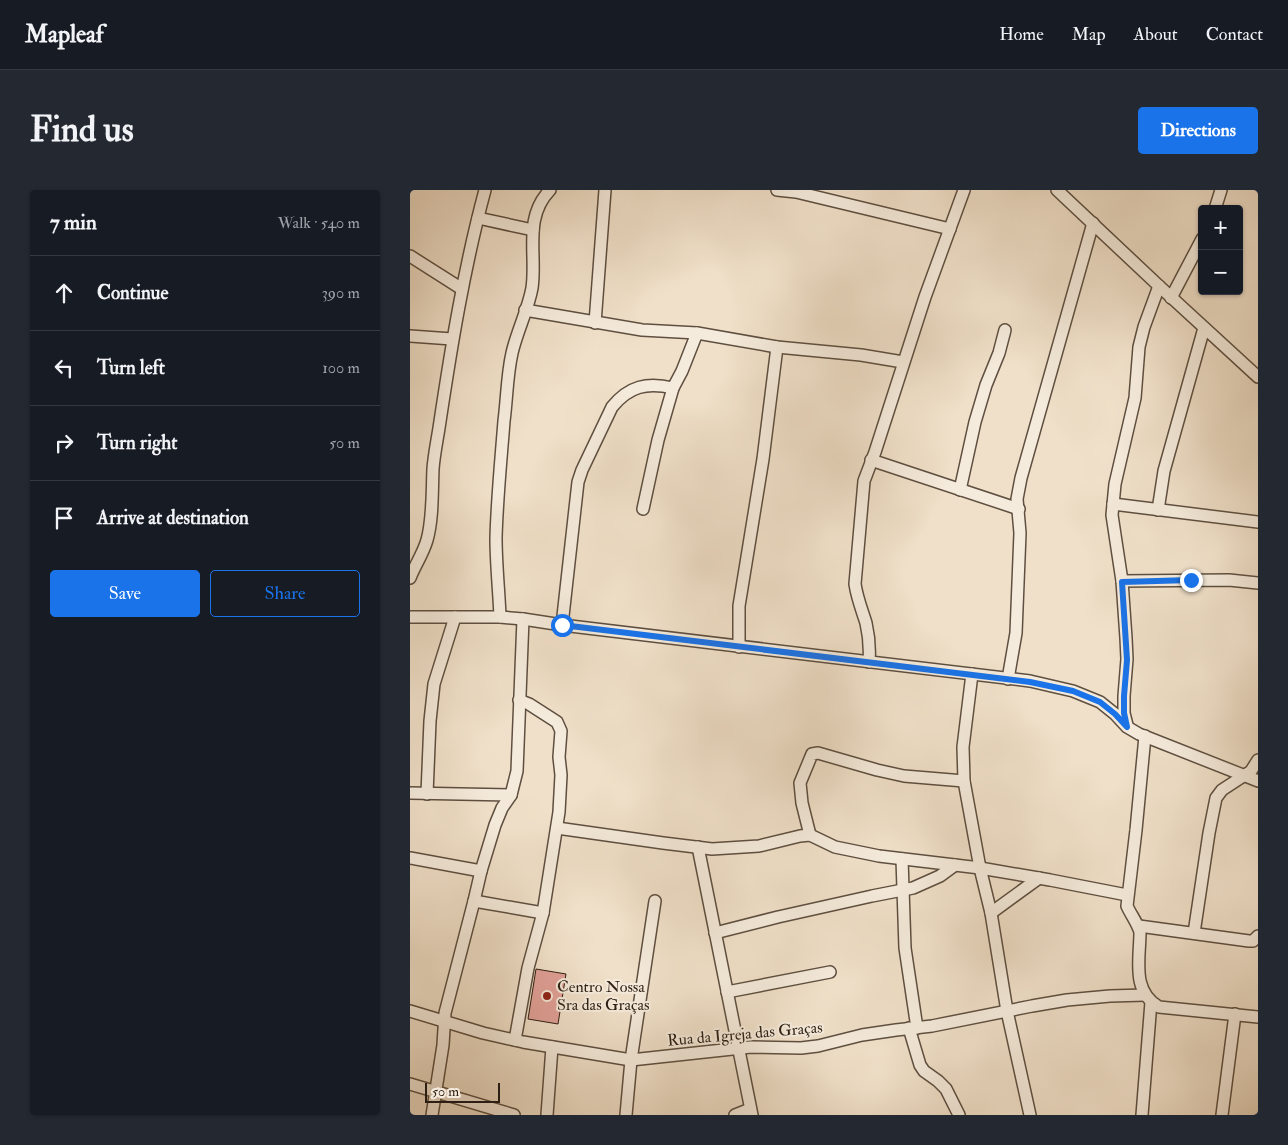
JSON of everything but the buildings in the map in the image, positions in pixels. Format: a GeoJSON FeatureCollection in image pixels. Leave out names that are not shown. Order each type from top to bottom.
{"type":"FeatureCollection","features":[{"type":"Feature","properties":{"kind":"street"},"geometry":{"type":"LineString","coordinates":[[410,578],[428,539],[433,467],[452,339],[485,190]]}},
{"type":"Feature","properties":{"kind":"street"},"geometry":{"type":"LineString","coordinates":[[500,617],[496,540],[499,482],[509,376],[512,352],[533,281],[532,242],[534,217],[544,196],[550,190]]}},
{"type":"Feature","properties":{"kind":"street"},"geometry":{"type":"LineString","coordinates":[[595,323],[605,190]]}},
{"type":"Feature","properties":{"kind":"street"},"geometry":{"type":"LineString","coordinates":[[777,190],[797,191],[950,229]]}},
{"type":"Feature","properties":{"kind":"street"},"geometry":{"type":"LineString","coordinates":[[869,662],[869,639],[855,584],[864,481],[925,296],[964,190]]}},
{"type":"Feature","properties":{"kind":"street"},"geometry":{"type":"LineString","coordinates":[[1057,190],[1069,194],[1092,223],[1258,377]]}},
{"type":"Feature","properties":{"kind":"street"},"geometry":{"type":"LineString","coordinates":[[1216,205],[1221,190]]}},
{"type":"Feature","properties":{"kind":"street"},"geometry":{"type":"LineString","coordinates":[[478,218],[533,230]]}},
{"type":"Feature","properties":{"kind":"street"},"geometry":{"type":"LineString","coordinates":[[1008,679],[1016,633],[1020,533],[1017,499],[1021,478],[1092,223]]}},
{"type":"Feature","properties":{"kind":"street"},"geometry":{"type":"LineString","coordinates":[[1171,298],[1198,247]]}},
{"type":"Feature","properties":{"kind":"street"},"geometry":{"type":"LineString","coordinates":[[410,256],[462,289]]}},
{"type":"Feature","properties":{"kind":"street"},"geometry":{"type":"LineString","coordinates":[[1127,727],[1124,713],[1127,660],[1122,582],[1112,514],[1115,484],[1135,398],[1139,347],[1158,286]]}},
{"type":"Feature","properties":{"kind":"street"},"geometry":{"type":"LineString","coordinates":[[525,310],[642,330],[697,333],[777,347],[861,355],[903,362]]}},
{"type":"Feature","properties":{"kind":"street"},"geometry":{"type":"LineString","coordinates":[[1158,510],[1164,471],[1204,328]]}},
{"type":"Feature","properties":{"kind":"street"},"geometry":{"type":"LineString","coordinates":[[960,490],[975,422],[1005,330]]}},
{"type":"Feature","properties":{"kind":"street"},"geometry":{"type":"LineString","coordinates":[[643,509],[658,440],[673,388],[697,333]]}},
{"type":"Feature","properties":{"kind":"street"},"geometry":{"type":"LineString","coordinates":[[410,336],[452,339]]}},
{"type":"Feature","properties":{"kind":"street"},"geometry":{"type":"LineString","coordinates":[[739,647],[739,606],[763,459],[777,347]]}},
{"type":"Feature","properties":{"kind":"street"},"geometry":{"type":"LineString","coordinates":[[562,625],[578,482],[582,470],[612,407],[620,398],[636,388],[656,385],[673,388]]}},
{"type":"Feature","properties":{"kind":"street"},"geometry":{"type":"LineString","coordinates":[[871,460],[1019,509]]}},
{"type":"Feature","properties":{"kind":"street"},"geometry":{"type":"LineString","coordinates":[[1113,504],[1258,522]]}},
{"type":"Feature","properties":{"kind":"street"},"geometry":{"type":"LineString","coordinates":[[1122,582],[1229,580],[1258,583]]}},
{"type":"Feature","properties":{"kind":"street"},"geometry":{"type":"LineString","coordinates":[[410,617],[500,617],[523,619],[1030,682],[1073,691],[1100,702],[1127,727],[1258,781]]}},
{"type":"Feature","properties":{"kind":"street"},"geometry":{"type":"LineString","coordinates":[[427,794],[430,721],[434,684],[455,617]]}},
{"type":"Feature","properties":{"kind":"street"},"geometry":{"type":"LineString","coordinates":[[432,1115],[443,1045],[445,1013],[481,870],[495,825],[502,808],[511,795],[517,771],[523,619]]}},
{"type":"Feature","properties":{"kind":"street"},"geometry":{"type":"LineString","coordinates":[[972,674],[963,748],[964,781],[980,868],[991,913],[1007,1010],[1030,1115]]}},
{"type":"Feature","properties":{"kind":"street"},"geometry":{"type":"LineString","coordinates":[[515,1040],[528,968],[543,913],[559,812],[561,775],[559,757],[561,732],[557,722],[550,716],[519,700]]}},
{"type":"Feature","properties":{"kind":"street"},"geometry":{"type":"LineString","coordinates":[[1142,1115],[1148,999],[1140,980],[1139,926],[1130,914],[1127,906],[1145,736]]}},
{"type":"Feature","properties":{"kind":"street"},"geometry":{"type":"LineString","coordinates":[[810,835],[802,803],[800,783],[812,754],[818,752],[904,776],[964,781]]}},
{"type":"Feature","properties":{"kind":"street"},"geometry":{"type":"LineString","coordinates":[[1194,933],[1208,833],[1216,798],[1222,790],[1254,767],[1258,760]]}},
{"type":"Feature","properties":{"kind":"street"},"geometry":{"type":"LineString","coordinates":[[410,794],[511,795]]}},
{"type":"Feature","properties":{"kind":"street"},"geometry":{"type":"LineString","coordinates":[[556,828],[712,849],[759,846],[810,835],[835,848],[879,856],[980,868],[1128,895]]}},
{"type":"Feature","properties":{"kind":"street"},"geometry":{"type":"LineString","coordinates":[[698,847],[751,1112],[735,1115]]}},
{"type":"Feature","properties":{"kind":"street"},"geometry":{"type":"LineString","coordinates":[[410,858],[481,870]]}},
{"type":"Feature","properties":{"kind":"street"},"geometry":{"type":"LineString","coordinates":[[902,859],[905,948],[913,1028],[920,1065],[924,1071],[946,1089],[959,1115]]}},
{"type":"Feature","properties":{"kind":"street"},"geometry":{"type":"LineString","coordinates":[[715,932],[913,888],[940,876],[955,865]]}},
{"type":"Feature","properties":{"kind":"street"},"geometry":{"type":"LineString","coordinates":[[991,913],[1039,878]]}},
{"type":"Feature","properties":{"kind":"street"},"geometry":{"type":"LineString","coordinates":[[474,901],[543,913]]}},
{"type":"Feature","properties":{"kind":"street"},"geometry":{"type":"LineString","coordinates":[[626,1115],[631,1060],[654,901]]}},
{"type":"Feature","properties":{"kind":"street"},"geometry":{"type":"LineString","coordinates":[[1139,926],[1249,941],[1258,936]]}},
{"type":"Feature","properties":{"kind":"street"},"geometry":{"type":"LineString","coordinates":[[727,992],[830,972]]}},
{"type":"Feature","properties":{"kind":"street","name":"Rua da Igreja das Graças"},"geometry":{"type":"LineString","coordinates":[[410,1011],[483,1033],[631,1060],[751,1047],[801,1048],[862,1035],[932,1026],[1007,1010],[1087,997],[1148,999],[1159,1007],[1258,1016]]}},
{"type":"Feature","properties":{"kind":"street"},"geometry":{"type":"LineString","coordinates":[[1222,1115],[1235,1014]]}},
{"type":"Feature","properties":{"kind":"street"},"geometry":{"type":"LineString","coordinates":[[547,1115],[552,1047]]}},
{"type":"Feature","properties":{"kind":"street"},"geometry":{"type":"LineString","coordinates":[[410,1084],[514,1115]]}},
{"type":"Feature","properties":{"kind":"place","name":"Centro Nossa Sra das Graças"},"geometry":{"type":"Point","coordinates":[547,996]}},
{"type":"Feature","properties":{"kind":"route"},"geometry":{"type":"LineString","coordinates":[[562,625],[1030,682],[1073,691],[1100,702],[1127,727],[1124,713],[1127,660],[1122,582],[1191,580]]}}]}
